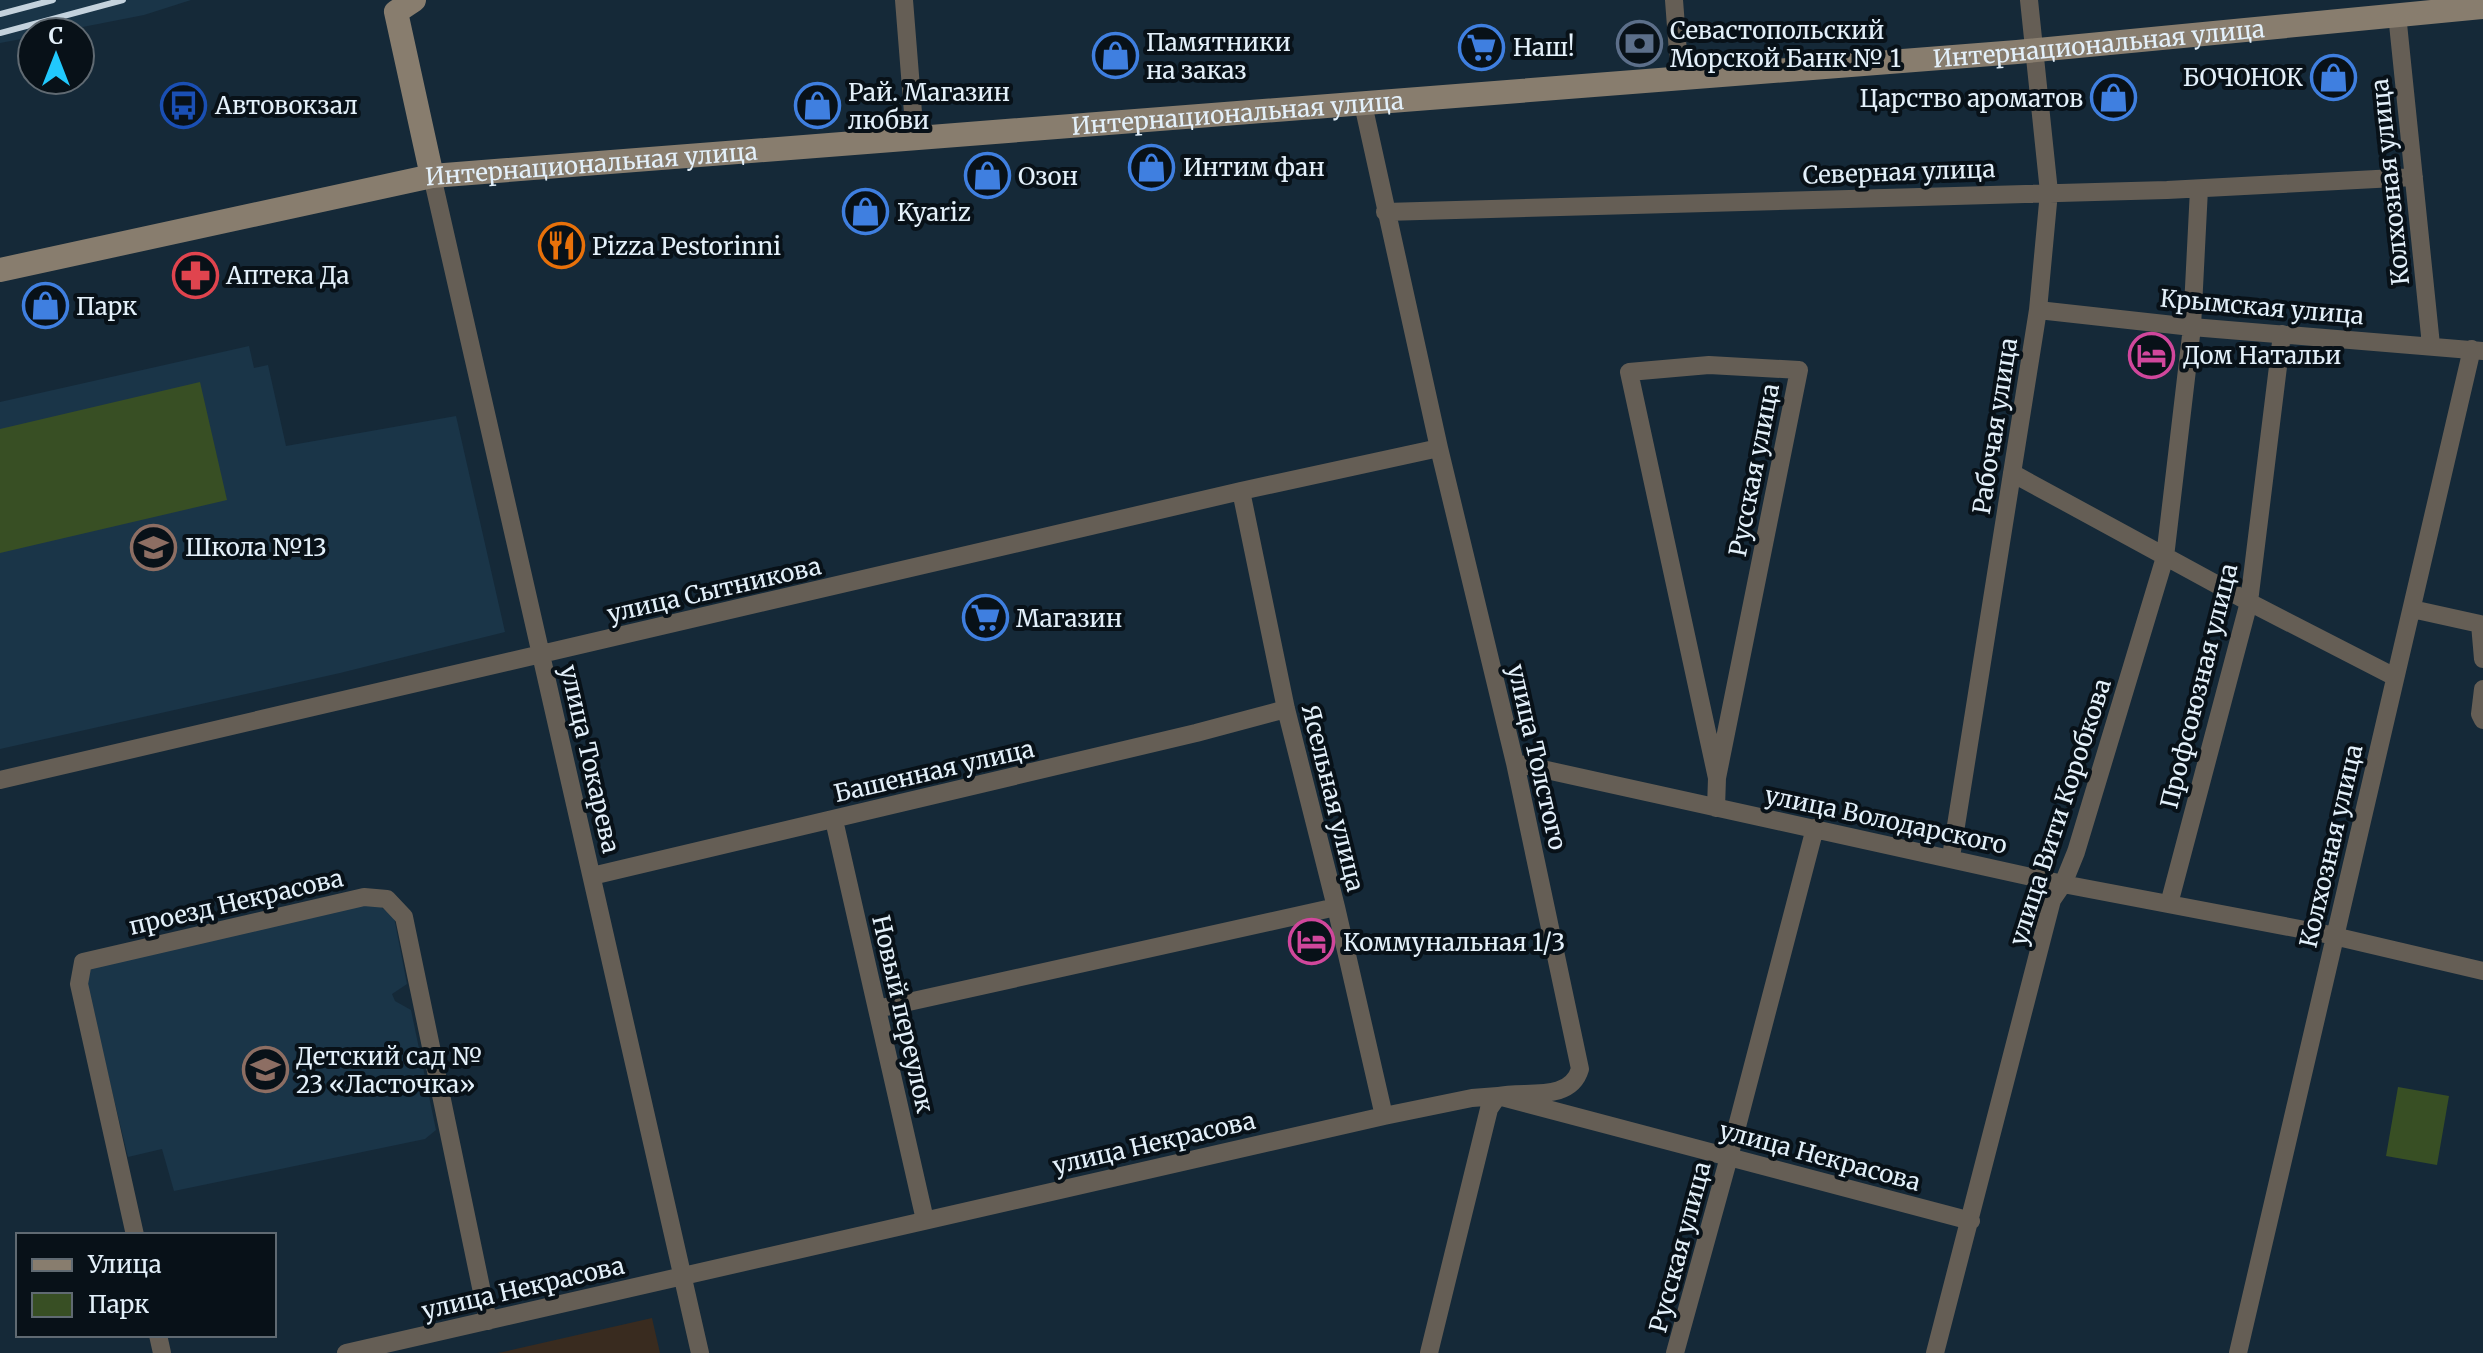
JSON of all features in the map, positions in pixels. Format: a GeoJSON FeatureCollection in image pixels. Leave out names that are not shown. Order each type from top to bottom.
{"type":"FeatureCollection","features":[{"type":"Feature","properties":{"kind":"main road"},"geometry":{"type":"LineString","coordinates":[[414,0],[396,12],[432,176]]}},
{"type":"Feature","properties":{"kind":"main road","name":"Интернациональная улица"},"geometry":{"type":"LineString","coordinates":[[0,270],[432,176],[2034,51],[2382,10],[2483,7]]}},
{"type":"Feature","properties":{"kind":"street"},"geometry":{"type":"LineString","coordinates":[[904,0],[915,138]]}},
{"type":"Feature","properties":{"kind":"street"},"geometry":{"type":"LineString","coordinates":[[1674,0],[1680,79]]}},
{"type":"Feature","properties":{"kind":"street","name":"Рабочая улица"},"geometry":{"type":"LineString","coordinates":[[1951,857],[2038,310],[2049,192],[2029,0]]}},
{"type":"Feature","properties":{"kind":"street","name":"Колхозная улица"},"geometry":{"type":"LineString","coordinates":[[2382,10],[2414,177],[2431,345]]}},
{"type":"Feature","properties":{"kind":"street","name":"улица Толстого"},"geometry":{"type":"LineString","coordinates":[[1363,104],[1439,448],[1515,763],[1580,1069],[1570,1087],[1498,1096]]}},
{"type":"Feature","properties":{"kind":"street","name":"улица Токарева"},"geometry":{"type":"LineString","coordinates":[[432,176],[700,1353]]}},
{"type":"Feature","properties":{"kind":"street","name":"Северная улица"},"geometry":{"type":"LineString","coordinates":[[1385,212],[2199,189],[2414,177]]}},
{"type":"Feature","properties":{"kind":"street","name":"улица Вити Коробкова"},"geometry":{"type":"LineString","coordinates":[[1935,1353],[2052,900],[2063,884],[2076,852],[2165,557],[2192,327],[2199,189]]}},
{"type":"Feature","properties":{"kind":"street","name":"Крымская улица"},"geometry":{"type":"LineString","coordinates":[[2038,310],[2192,327],[2477,350]]}},
{"type":"Feature","properties":{"kind":"street","name":"Профсоюзная улица"},"geometry":{"type":"LineString","coordinates":[[2169,904],[2249,602],[2282,334]]}},
{"type":"Feature","properties":{"kind":"street","name":"Колхозная улица"},"geometry":{"type":"LineString","coordinates":[[2238,1353],[2395,677],[2477,350]]}},
{"type":"Feature","properties":{"kind":"street","name":"Русская улица"},"geometry":{"type":"LineString","coordinates":[[1716,808],[1717,778],[1799,370],[1709,365],[1629,372],[1717,778]]}},
{"type":"Feature","properties":{"kind":"street","name":"улица Сытникова"},"geometry":{"type":"LineString","coordinates":[[0,780],[1241,491],[1439,448]]}},
{"type":"Feature","properties":{"kind":"street"},"geometry":{"type":"LineString","coordinates":[[2012,473],[2249,602],[2395,677]]}},
{"type":"Feature","properties":{"kind":"street","name":"Ясельная улица"},"geometry":{"type":"LineString","coordinates":[[1241,491],[1286,709],[1384,1116]]}},
{"type":"Feature","properties":{"kind":"street"},"geometry":{"type":"LineString","coordinates":[[2412,609],[2480,624],[2483,659]]}},
{"type":"Feature","properties":{"kind":"street"},"geometry":{"type":"LineString","coordinates":[[2483,689],[2480,714],[2483,720]]}},
{"type":"Feature","properties":{"kind":"street","name":"Башенная улица"},"geometry":{"type":"LineString","coordinates":[[592,876],[1286,709]]}},
{"type":"Feature","properties":{"kind":"street","name":"улица Володарского"},"geometry":{"type":"LineString","coordinates":[[1515,763],[2063,884],[2334,935],[2483,971]]}},
{"type":"Feature","properties":{"kind":"street","name":"Новый переулок"},"geometry":{"type":"LineString","coordinates":[[834,820],[925,1220]]}},
{"type":"Feature","properties":{"kind":"street","name":"Русская улица"},"geometry":{"type":"LineString","coordinates":[[1675,1353],[1815,828]]}},
{"type":"Feature","properties":{"kind":"street","name":"проезд Некрасова"},"geometry":{"type":"LineString","coordinates":[[135,1233],[79,984],[83,962],[364,897],[387,899],[404,917],[488,1321]]}},
{"type":"Feature","properties":{"kind":"street"},"geometry":{"type":"LineString","coordinates":[[877,1009],[1336,907]]}},
{"type":"Feature","properties":{"kind":"street"},"geometry":{"type":"LineString","coordinates":[[1429,1353],[1485,1123],[1489,1109],[1498,1096]]}},
{"type":"Feature","properties":{"kind":"street","name":"улица Некрасова"},"geometry":{"type":"LineString","coordinates":[[346,1353],[1472,1098],[1498,1096],[1971,1221]]}},
{"type":"Feature","properties":{"kind":"shaded area"},"geometry":{"type":"Polygon","coordinates":[[[0,0],[191,0],[144,15],[96,24],[96,16],[16,16],[16,40],[0,43],[0,0]]]}},
{"type":"Feature","properties":{"kind":"shaded area","name":"Школа №13"},"geometry":{"type":"Polygon","coordinates":[[[249,346],[254,368],[268,365],[286,446],[456,416],[505,632],[340,673],[0,749],[0,402],[249,346]]]}},
{"type":"Feature","properties":{"kind":"shaded area","name":"Детский сад № 23 «Ласточка»"},"geometry":{"type":"Polygon","coordinates":[[[373,901],[394,917],[407,984],[392,994],[395,1001],[411,1010],[436,1130],[425,1139],[174,1191],[162,1149],[128,1157],[85,980],[90,968],[373,901]]]}},
{"type":"Feature","properties":{"kind":"shaded area"},"geometry":{"type":"Polygon","coordinates":[[[652,1318],[660,1353],[497,1353],[503,1352],[652,1318]]]}},
{"type":"Feature","properties":{"kind":"green space"},"geometry":{"type":"Polygon","coordinates":[[[200,382],[227,500],[0,553],[0,429],[200,382]]]}},
{"type":"Feature","properties":{"kind":"green space"},"geometry":{"type":"Polygon","coordinates":[[[2398,1087],[2449,1096],[2437,1165],[2386,1156],[2398,1087]]]}},
{"type":"Feature","properties":{"kind":"railway"},"geometry":{"type":"LineString","coordinates":[[0,14],[53,0]]}},
{"type":"Feature","properties":{"kind":"railway"},"geometry":{"type":"LineString","coordinates":[[0,33],[123,0]]}},
{"type":"Feature","properties":{"kind":"place","name":"Севастопольский Морской Банк № 1"},"geometry":{"type":"Point","coordinates":[1639,44]}},
{"type":"Feature","properties":{"kind":"place","name":"Наш!"},"geometry":{"type":"Point","coordinates":[1482,47]}},
{"type":"Feature","properties":{"kind":"place","name":"Памятники на заказ"},"geometry":{"type":"Point","coordinates":[1115,56]}},
{"type":"Feature","properties":{"kind":"place","name":"БОЧОНОК"},"geometry":{"type":"Point","coordinates":[2334,77]}},
{"type":"Feature","properties":{"kind":"place","name":"Царство ароматов"},"geometry":{"type":"Point","coordinates":[2114,98]}},
{"type":"Feature","properties":{"kind":"place","name":"Автовокзал"},"geometry":{"type":"Point","coordinates":[184,105]}},
{"type":"Feature","properties":{"kind":"place","name":"Рай. Магазин любви"},"geometry":{"type":"Point","coordinates":[817,106]}},
{"type":"Feature","properties":{"kind":"place","name":"Интим фан"},"geometry":{"type":"Point","coordinates":[1152,167]}},
{"type":"Feature","properties":{"kind":"place","name":"Озон"},"geometry":{"type":"Point","coordinates":[987,176]}},
{"type":"Feature","properties":{"kind":"place","name":"Kyariz"},"geometry":{"type":"Point","coordinates":[866,212]}},
{"type":"Feature","properties":{"kind":"place","name":"Pizza Pestorinni"},"geometry":{"type":"Point","coordinates":[561,246]}},
{"type":"Feature","properties":{"kind":"place","name":"Аптека Да"},"geometry":{"type":"Point","coordinates":[195,275]}},
{"type":"Feature","properties":{"kind":"place","name":"Парк"},"geometry":{"type":"Point","coordinates":[45,306]}},
{"type":"Feature","properties":{"kind":"place","name":"Дом Натальи"},"geometry":{"type":"Point","coordinates":[2152,355]}},
{"type":"Feature","properties":{"kind":"place","name":"Школа №13"},"geometry":{"type":"Point","coordinates":[154,547]}},
{"type":"Feature","properties":{"kind":"place","name":"Магазин"},"geometry":{"type":"Point","coordinates":[985,618]}},
{"type":"Feature","properties":{"kind":"place","name":"Коммунальная 1/3"},"geometry":{"type":"Point","coordinates":[1312,942]}},
{"type":"Feature","properties":{"kind":"place","name":"Детский сад № 23 «Ласточка»"},"geometry":{"type":"Point","coordinates":[265,1070]}}]}
